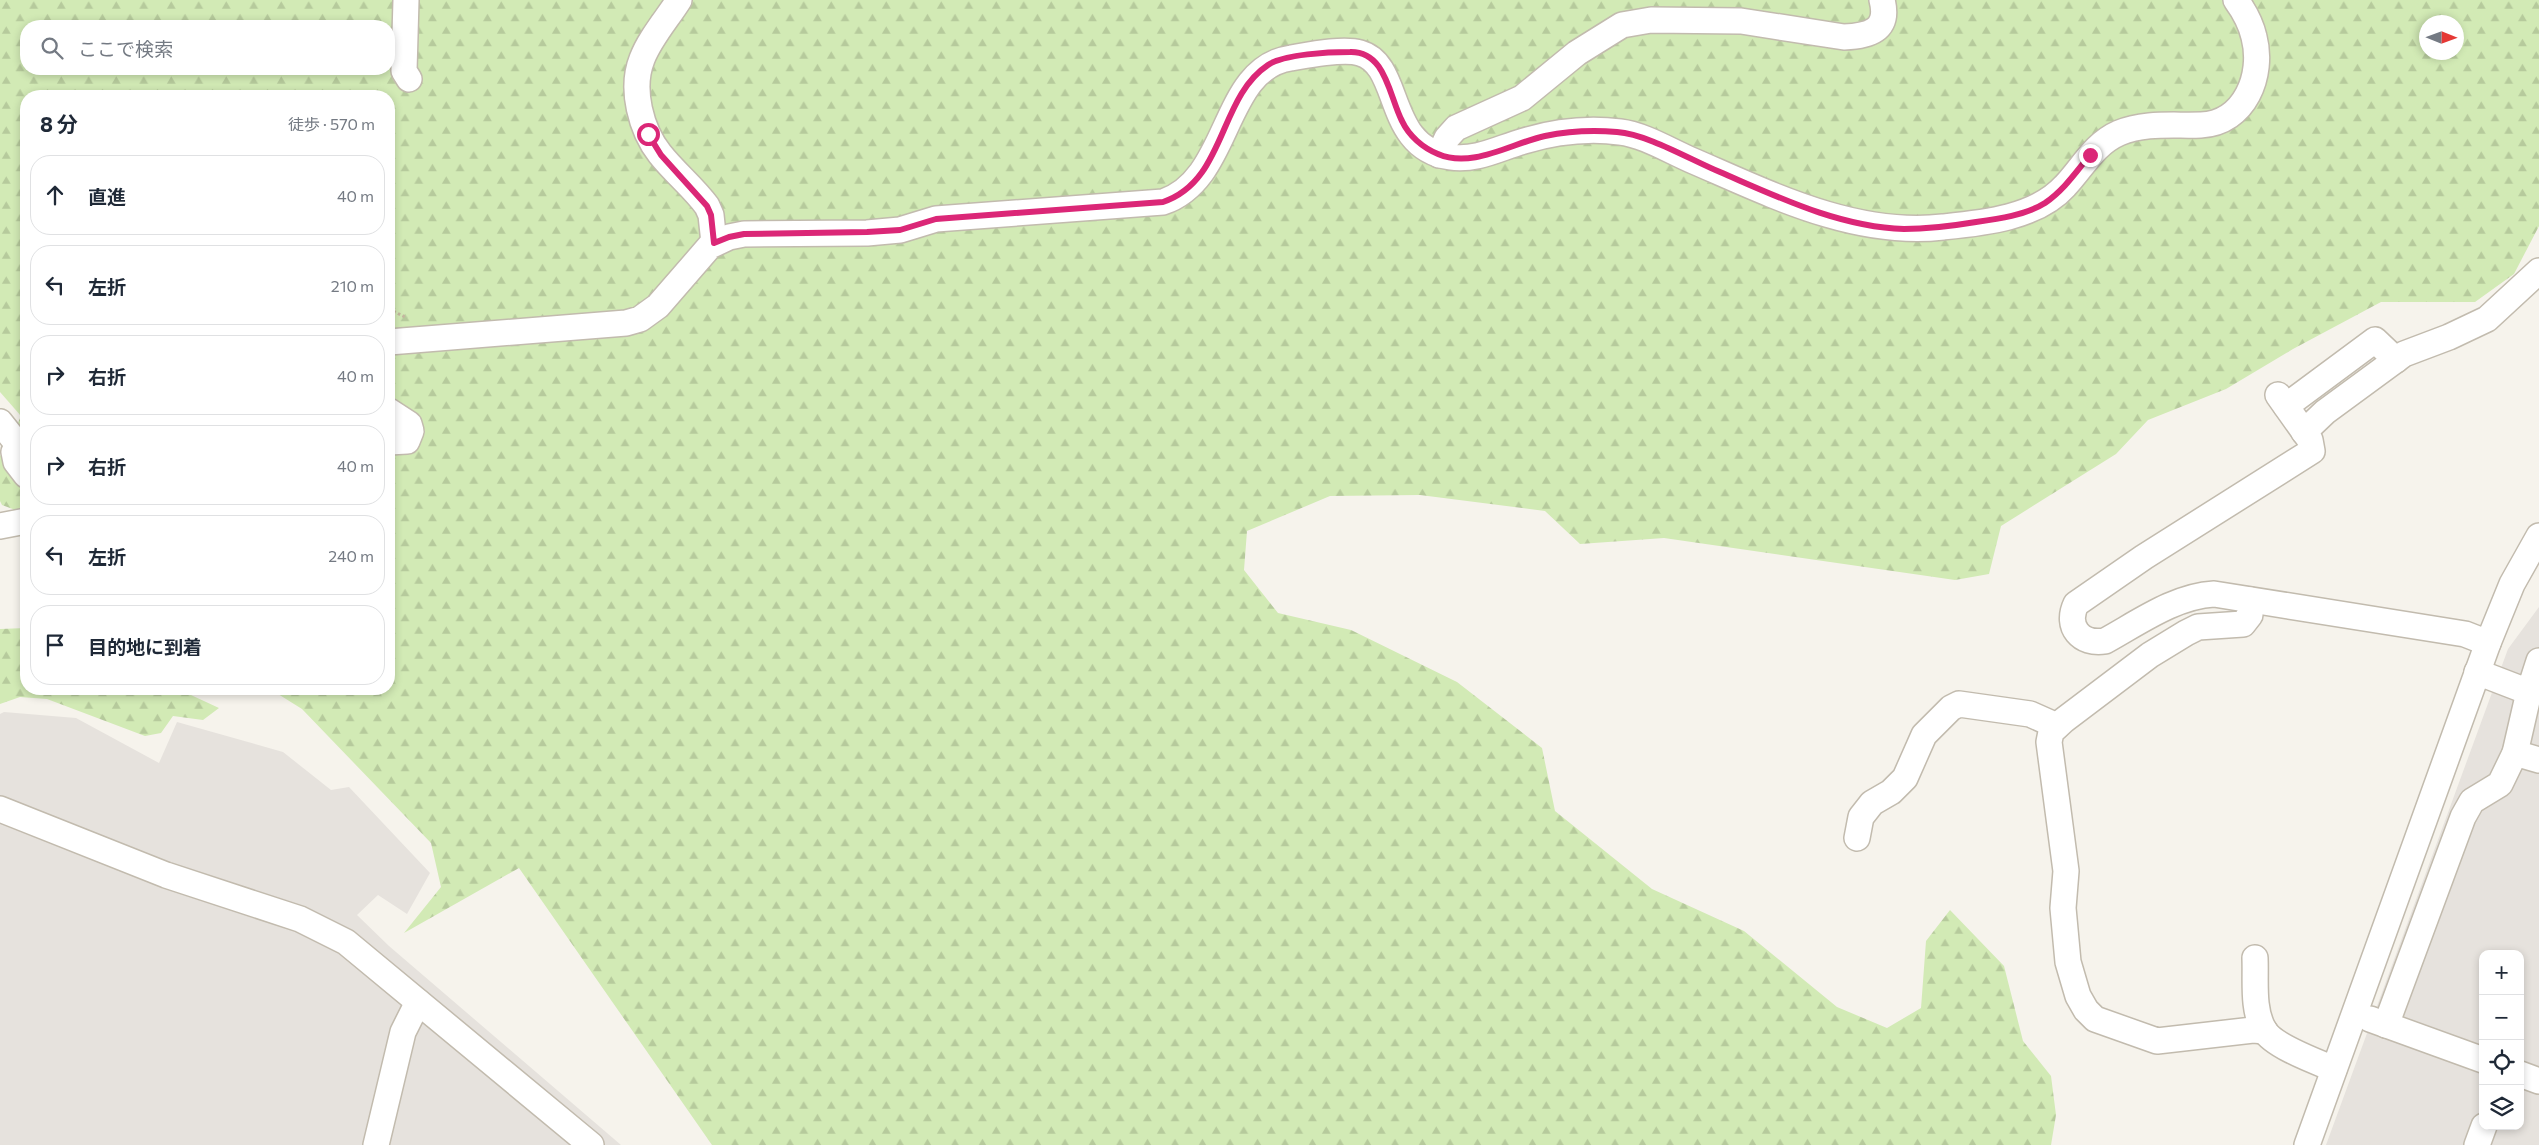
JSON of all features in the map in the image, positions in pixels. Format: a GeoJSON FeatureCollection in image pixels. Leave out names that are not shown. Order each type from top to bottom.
{"type":"FeatureCollection","features":[{"type":"Feature","properties":{"kind":"street"},"geometry":{"type":"LineString","coordinates":[[406,0],[404,71],[409,79]]}},
{"type":"Feature","properties":{"kind":"street"},"geometry":{"type":"LineString","coordinates":[[679,0],[642,59],[639,73],[639,105],[643,121],[653,144],[707,206],[711,215],[714,243]]}},
{"type":"Feature","properties":{"kind":"street"},"geometry":{"type":"LineString","coordinates":[[1439,155],[1447,138],[1456,128],[1522,98],[1577,53],[1622,25],[1651,20],[1740,21],[1844,37],[1861,36],[1871,34],[1882,22],[1884,8],[1882,0]]}},
{"type":"Feature","properties":{"kind":"street"},"geometry":{"type":"LineString","coordinates":[[395,342],[626,323],[640,319],[658,306],[702,254],[714,243],[744,234],[876,232],[900,230],[936,219],[1163,202],[1179,195],[1196,180],[1217,149],[1242,93],[1269,64],[1291,58],[1354,51],[1371,57],[1383,74],[1402,123],[1416,139],[1439,155],[1464,158],[1480,156],[1521,141],[1562,132],[1619,132],[1647,140],[1787,201],[1848,220],[1903,229],[1940,228],[1992,220],[2042,205],[2064,187],[2098,147],[2117,134],[2143,127],[2210,124],[2222,121],[2240,106],[2252,86],[2257,54],[2250,24],[2236,0]]}},
{"type":"Feature","properties":{"kind":"street"},"geometry":{"type":"LineString","coordinates":[[2304,432],[2325,412],[2404,354],[2449,337],[2487,319],[2539,271]]}},
{"type":"Feature","properties":{"kind":"street"},"geometry":{"type":"LineString","coordinates":[[2396,360],[2375,340],[2282,400],[2310,440],[2312,451],[2144,557],[2076,604],[2071,615],[2073,627],[2081,636],[2094,643],[2105,641],[2180,601],[2198,595],[2214,594],[2465,634],[2488,643]]}},
{"type":"Feature","properties":{"kind":"street"},"geometry":{"type":"LineString","coordinates":[[395,415],[409,424],[411,431],[407,441],[395,442]]}},
{"type":"Feature","properties":{"kind":"street"},"geometry":{"type":"LineString","coordinates":[[0,422],[20,443]]}},
{"type":"Feature","properties":{"kind":"street"},"geometry":{"type":"LineString","coordinates":[[20,447],[14,452],[16,462],[20,467]]}},
{"type":"Feature","properties":{"kind":"street"},"geometry":{"type":"LineString","coordinates":[[0,526],[20,522]]}},
{"type":"Feature","properties":{"kind":"street"},"geometry":{"type":"LineString","coordinates":[[2307,1145],[2488,643],[2512,584],[2539,536]]}},
{"type":"Feature","properties":{"kind":"street"},"geometry":{"type":"LineString","coordinates":[[2250,600],[2250,615],[2243,624],[2198,627],[2186,632],[2150,655],[2057,726],[2052,732],[2049,742],[2066,871],[2063,908],[2068,962],[2078,996],[2086,1010],[2095,1019],[2156,1040],[2252,1030],[2265,1031],[2293,1052],[2334,1069]]}},
{"type":"Feature","properties":{"kind":"street"},"geometry":{"type":"LineString","coordinates":[[2386,1025],[2464,817],[2472,802],[2500,784],[2515,753],[2529,692],[2539,661]]}},
{"type":"Feature","properties":{"kind":"street"},"geometry":{"type":"LineString","coordinates":[[2478,672],[2529,692]]}},
{"type":"Feature","properties":{"kind":"street"},"geometry":{"type":"LineString","coordinates":[[1857,838],[1861,817],[1872,803],[1891,792],[1906,778],[1924,735],[1951,708],[1959,704],[2030,714],[2057,726]]}},
{"type":"Feature","properties":{"kind":"street"},"geometry":{"type":"LineString","coordinates":[[2515,753],[2539,760]]}},
{"type":"Feature","properties":{"kind":"street"},"geometry":{"type":"LineString","coordinates":[[0,809],[166,875],[318,926],[346,942],[591,1145]]}},
{"type":"Feature","properties":{"kind":"street"},"geometry":{"type":"LineString","coordinates":[[2255,958],[2256,1005],[2265,1031]]}},
{"type":"Feature","properties":{"kind":"street"},"geometry":{"type":"LineString","coordinates":[[376,1145],[403,1032],[418,1002]]}},
{"type":"Feature","properties":{"kind":"street"},"geometry":{"type":"LineString","coordinates":[[2354,1013],[2479,1059]]}},
{"type":"Feature","properties":{"kind":"street"},"geometry":{"type":"LineString","coordinates":[[2524,1075],[2539,1081]]}},
{"type":"Feature","properties":{"kind":"street"},"geometry":{"type":"LineString","coordinates":[[2477,1145],[2483,1130]]}},
{"type":"Feature","properties":{"kind":"shaded area"},"geometry":{"type":"Polygon","coordinates":[[[2539,607],[2539,1145],[2326,1145],[2508,649],[2539,607]]]}},
{"type":"Feature","properties":{"kind":"shaded area"},"geometry":{"type":"Polygon","coordinates":[[[4,712],[76,718],[159,763],[177,722],[283,752],[331,790],[349,787],[430,873],[407,914],[378,895],[357,915],[389,946],[621,1145],[0,1145],[0,714],[4,712]]]}},
{"type":"Feature","properties":{"kind":"green space"},"geometry":{"type":"Polygon","coordinates":[[[0,0],[2539,0],[2539,226],[2514,274],[2475,302],[2381,302],[2293,349],[2226,389],[2148,420],[2116,454],[2001,526],[1989,574],[1955,580],[1664,538],[1580,544],[1545,511],[1420,495],[1330,496],[1247,531],[1244,570],[1278,613],[1351,630],[1457,682],[1542,748],[1555,811],[1652,889],[1744,931],[1837,1007],[1887,1028],[1921,1008],[1926,941],[1950,910],[2004,966],[2023,1041],[2051,1076],[2056,1115],[2051,1145],[712,1145],[519,868],[404,933],[441,887],[431,843],[302,709],[280,695],[395,695],[395,90],[20,90],[20,415],[0,392],[0,0]]]}},
{"type":"Feature","properties":{"kind":"green space"},"geometry":{"type":"Polygon","coordinates":[[[20,418],[20,512],[2,505],[0,501],[0,456],[6,450],[20,418]]]}},
{"type":"Feature","properties":{"kind":"green space"},"geometry":{"type":"Polygon","coordinates":[[[20,628],[20,695],[191,695],[219,708],[203,720],[173,716],[161,733],[145,736],[47,699],[20,697],[0,704],[0,629],[20,628]]]}},
{"type":"Feature","properties":{"kind":"route"},"geometry":{"type":"LineString","coordinates":[[648,134],[661,155],[707,206],[713,224],[714,243],[744,234],[900,230],[936,219],[1163,202],[1173,199],[1196,180],[1217,149],[1242,93],[1269,64],[1291,58],[1354,51],[1371,57],[1377,63],[1402,123],[1416,139],[1439,155],[1451,158],[1480,156],[1521,141],[1562,132],[1619,132],[1647,140],[1787,201],[1818,212],[1873,226],[1903,229],[1940,228],[1992,220],[2030,210],[2042,205],[2064,187],[2090,155]]}}]}
